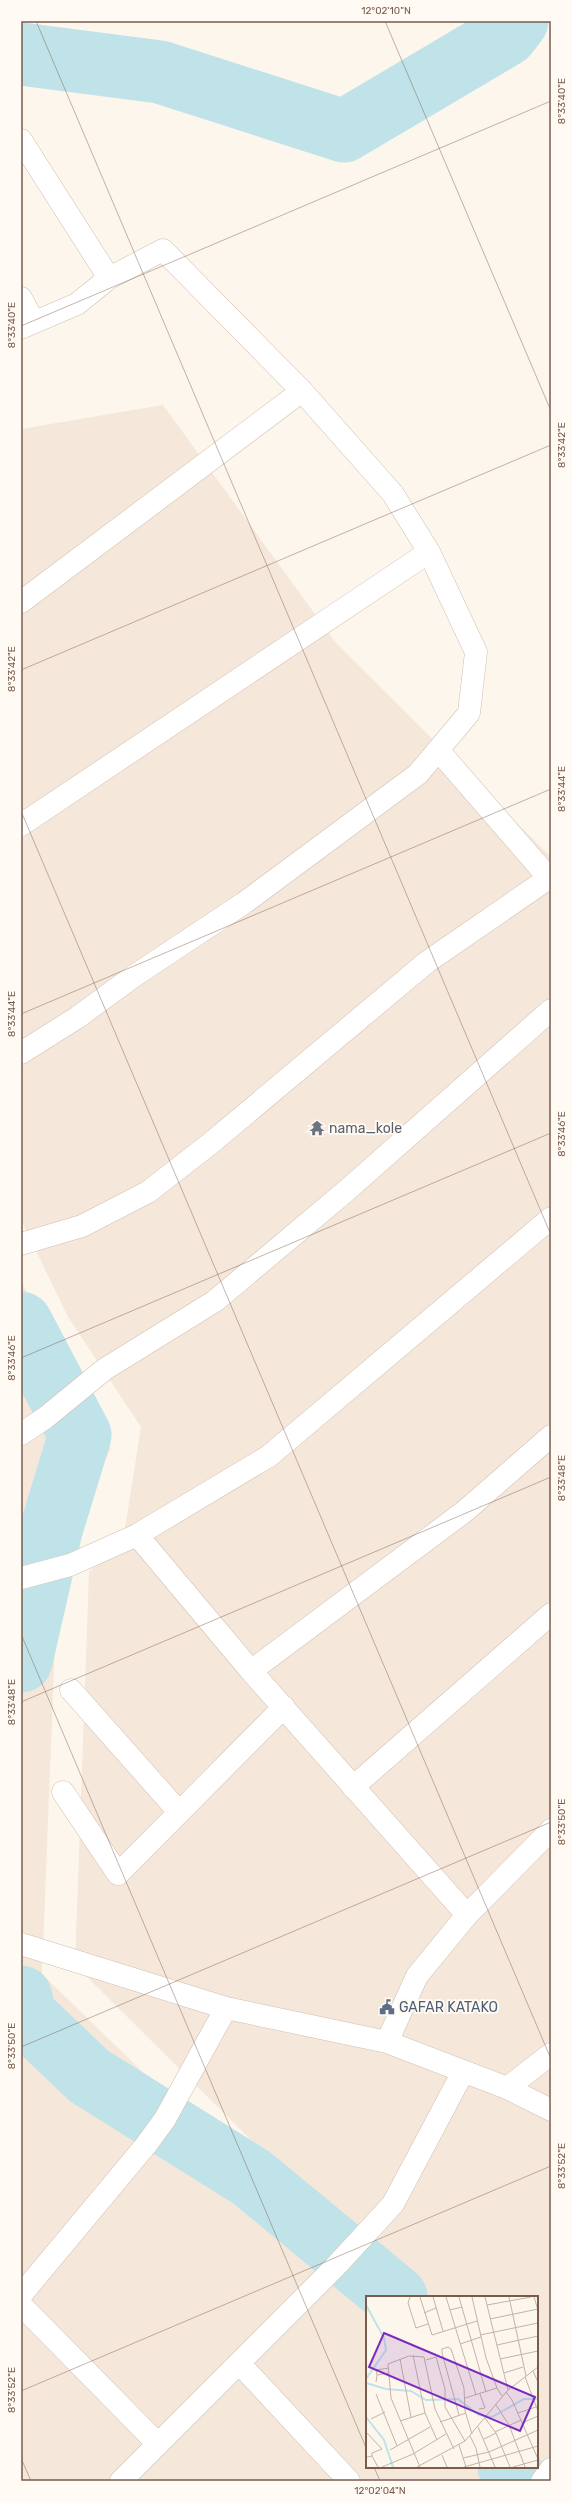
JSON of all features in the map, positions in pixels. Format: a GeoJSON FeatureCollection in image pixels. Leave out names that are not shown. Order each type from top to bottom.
{"type":"FeatureCollection","features":[{"type":"Feature","properties":{"kind":"street"},"geometry":{"type":"LineString","coordinates":[[21,140],[109,278]]}},
{"type":"Feature","properties":{"kind":"street"},"geometry":{"type":"LineString","coordinates":[[21,298],[28,325],[77,304],[109,278],[163,250],[302,391],[393,494],[429,552],[476,652],[469,713],[418,774],[244,902],[134,976],[78,1017],[21,1053]]}},
{"type":"Feature","properties":{"kind":"street"},"geometry":{"type":"LineString","coordinates":[[21,602],[302,391]]}},
{"type":"Feature","properties":{"kind":"street"},"geometry":{"type":"LineString","coordinates":[[21,825],[429,552]]}},
{"type":"Feature","properties":{"kind":"street"},"geometry":{"type":"LineString","coordinates":[[21,1244],[82,1226],[148,1192],[211,1143],[427,962],[549,878],[438,750]]}},
{"type":"Feature","properties":{"kind":"street"},"geometry":{"type":"LineString","coordinates":[[21,1434],[45,1418],[105,1369],[215,1301],[364,1175],[551,1010]]}},
{"type":"Feature","properties":{"kind":"street"},"geometry":{"type":"LineString","coordinates":[[21,1578],[70,1565],[137,1535],[269,1456],[551,1218]]}},
{"type":"Feature","properties":{"kind":"street"},"geometry":{"type":"LineString","coordinates":[[251,1671],[465,1511],[551,1436]]}},
{"type":"Feature","properties":{"kind":"street"},"geometry":{"type":"LineString","coordinates":[[137,1535],[251,1671],[467,1915]]}},
{"type":"Feature","properties":{"kind":"street"},"geometry":{"type":"LineString","coordinates":[[354,1787],[551,1614]]}},
{"type":"Feature","properties":{"kind":"street"},"geometry":{"type":"LineString","coordinates":[[71,1690],[179,1812]]}},
{"type":"Feature","properties":{"kind":"street"},"geometry":{"type":"LineString","coordinates":[[63,1792],[118,1874],[284,1707]]}},
{"type":"Feature","properties":{"kind":"street"},"geometry":{"type":"LineString","coordinates":[[387,2042],[417,1976],[467,1915],[551,1830]]}},
{"type":"Feature","properties":{"kind":"street"},"geometry":{"type":"LineString","coordinates":[[21,1944],[226,2008],[387,2042],[507,2088],[551,2110]]}},
{"type":"Feature","properties":{"kind":"street"},"geometry":{"type":"LineString","coordinates":[[21,2295],[166,2119],[226,2008]]}},
{"type":"Feature","properties":{"kind":"street"},"geometry":{"type":"LineString","coordinates":[[507,2088],[551,2054]]}},
{"type":"Feature","properties":{"kind":"street"},"geometry":{"type":"LineString","coordinates":[[124,2480],[334,2268],[393,2204],[463,2072]]}},
{"type":"Feature","properties":{"kind":"street"},"geometry":{"type":"LineString","coordinates":[[21,2305],[158,2444]]}},
{"type":"Feature","properties":{"kind":"street"},"geometry":{"type":"LineString","coordinates":[[239,2363],[349,2481]]}},
{"type":"Feature","properties":{"kind":"street"},"geometry":{"type":"LineString","coordinates":[[542,2481],[551,2469]]}},
{"type":"Feature","properties":{"kind":"shaded area"},"geometry":{"type":"Polygon","coordinates":[[[163,405],[336,643],[551,857],[551,2481],[527,2481],[523,2468],[538,2468],[538,2296],[408,2296],[75,1965],[89,1572],[123,1541],[141,1427],[68,1317],[21,1220],[21,429],[163,405]]]}},
{"type":"Feature","properties":{"kind":"shaded area"},"geometry":{"type":"Polygon","coordinates":[[[21,1281],[111,1448],[58,1567],[42,1974],[373,2296],[366,2296],[366,2468],[497,2468],[502,2481],[21,2481],[21,1281]]]}},
{"type":"Feature","properties":{"kind":"waterway"},"geometry":{"type":"LineString","coordinates":[[21,54],[160,72],[344,131],[506,35],[517,21]]}},
{"type":"Feature","properties":{"kind":"waterway"},"geometry":{"type":"LineString","coordinates":[[21,1323],[80,1435],[51,1530],[21,1661]]}},
{"type":"Feature","properties":{"kind":"waterway"},"geometry":{"type":"LineString","coordinates":[[21,1997],[25,2015],[89,2076],[252,2178],[395,2296]]}},
{"type":"Feature","properties":{"kind":"waterway"},"geometry":{"type":"LineString","coordinates":[[509,2468],[515,2481]]}},
{"type":"Feature","properties":{"kind":"place","name":"nama_kole"},"geometry":{"type":"Point","coordinates":[317,1128]}},
{"type":"Feature","properties":{"kind":"place","name":"GAFAR KATAKO"},"geometry":{"type":"Point","coordinates":[387,2007]}}]}
